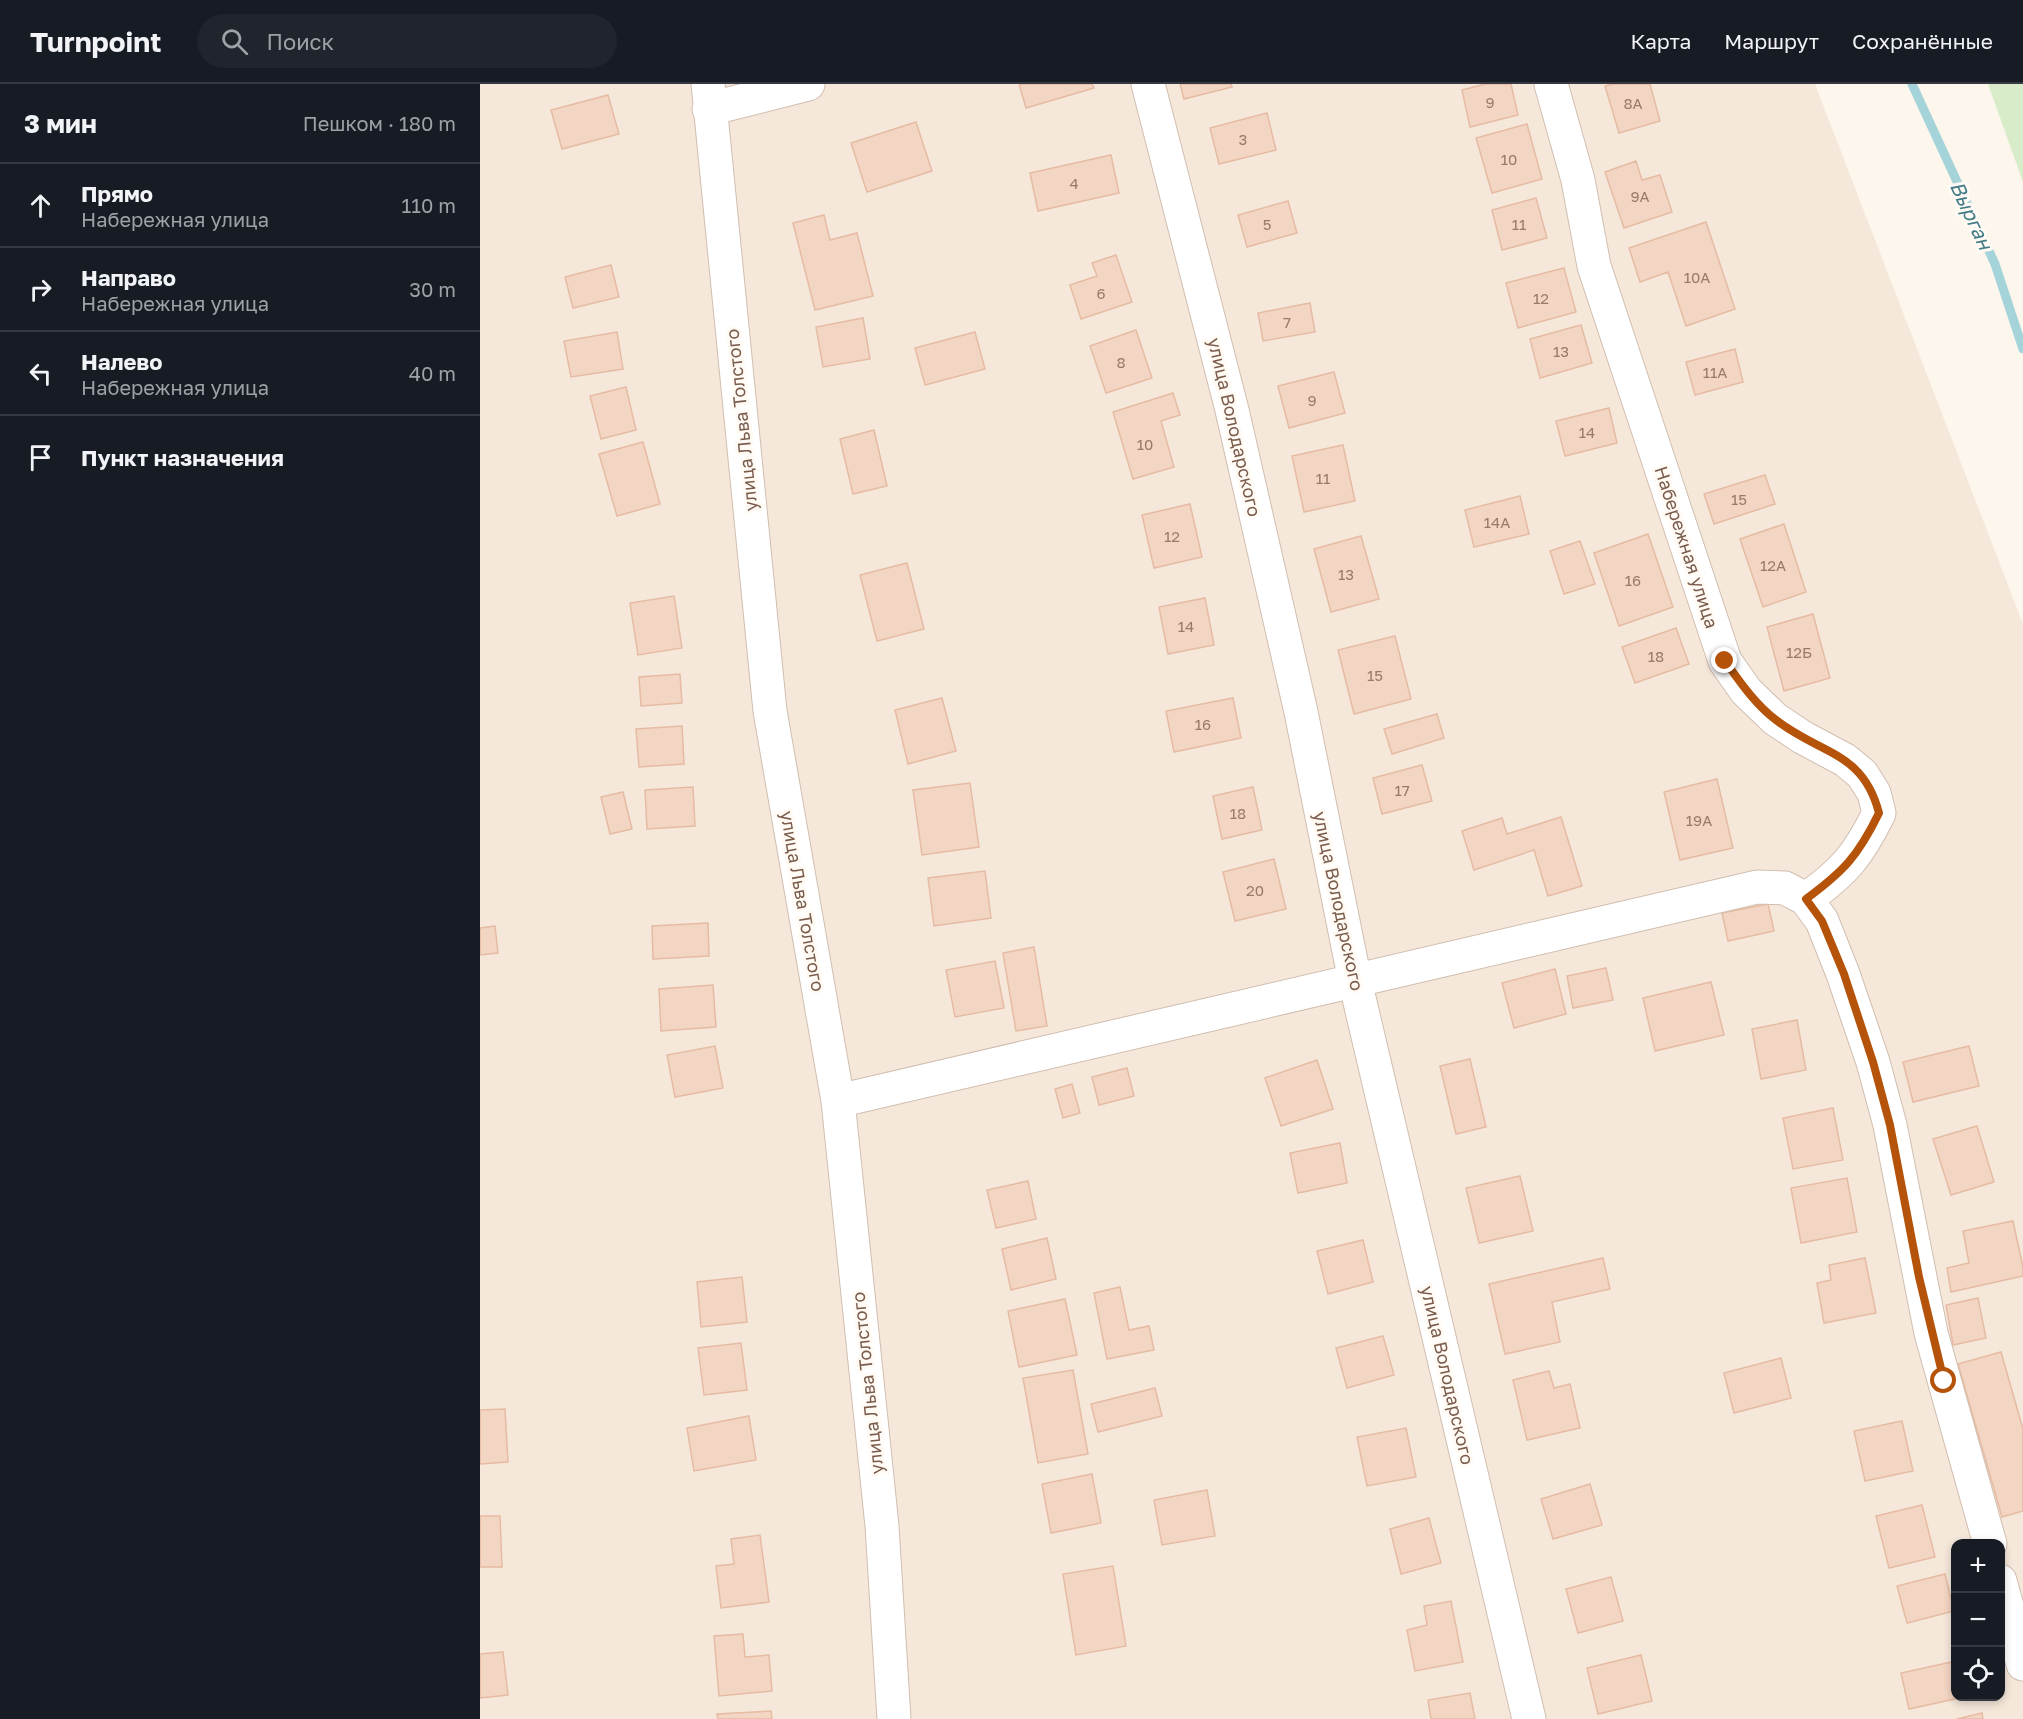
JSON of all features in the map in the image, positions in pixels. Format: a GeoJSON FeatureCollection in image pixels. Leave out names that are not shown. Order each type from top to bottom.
{"type":"FeatureCollection","features":[{"type":"Feature","properties":{"kind":"street"},"geometry":{"type":"LineString","coordinates":[[709,97],[808,84]]}},
{"type":"Feature","properties":{"kind":"street","name":"улица Володарского"},"geometry":{"type":"LineString","coordinates":[[1148,84],[1232,410],[1301,712],[1355,981],[1529,1719]]}},
{"type":"Feature","properties":{"kind":"street","name":"Набережная улица"},"geometry":{"type":"LineString","coordinates":[[1551,84],[1578,180],[1594,267],[1725,661],[1746,691],[1775,719],[1802,738],[1845,759],[1862,774],[1874,793],[1879,813],[1866,839],[1850,863],[1806,899]]}},
{"type":"Feature","properties":{"kind":"street","name":"улица Льва Толстого"},"geometry":{"type":"LineString","coordinates":[[709,97],[770,711],[838,1101],[882,1526],[894,1719]]}},
{"type":"Feature","properties":{"kind":"street"},"geometry":{"type":"LineString","coordinates":[[838,1101],[1757,887],[1785,888],[1806,899],[1822,921],[1844,974],[1873,1062],[1890,1125],[1931,1333],[1989,1539]]}},
{"type":"Feature","properties":{"kind":"street"},"geometry":{"type":"LineString","coordinates":[[2004,1593],[2023,1664]]}},
{"type":"Feature","properties":{"kind":"shaded area"},"geometry":{"type":"Polygon","coordinates":[[[480,84],[1815,84],[2023,624],[2023,1719],[480,1719],[480,84]]]}},
{"type":"Feature","properties":{"kind":"green space"},"geometry":{"type":"Polygon","coordinates":[[[1988,84],[2023,84],[2023,182],[1988,84]]]}},
{"type":"Feature","properties":{"kind":"building"},"geometry":{"type":"Polygon","coordinates":[[[1019,84],[1092,84],[1094,88],[1026,108],[1019,84]]]}},
{"type":"Feature","properties":{"kind":"building"},"geometry":{"type":"Polygon","coordinates":[[[1180,84],[1231,84],[1232,87],[1184,99],[1180,84]]]}},
{"type":"Feature","properties":{"kind":"building"},"geometry":{"type":"Polygon","coordinates":[[[1485,84],[1511,84],[1518,115],[1470,127],[1462,90],[1485,84]]]}},
{"type":"Feature","properties":{"kind":"building"},"geometry":{"type":"Polygon","coordinates":[[[1650,84],[1660,121],[1619,133],[1605,86],[1650,84]]]}},
{"type":"Feature","properties":{"kind":"building"},"geometry":{"type":"Polygon","coordinates":[[[608,95],[619,134],[562,149],[551,110],[608,95]]]}},
{"type":"Feature","properties":{"kind":"building"},"geometry":{"type":"Polygon","coordinates":[[[1267,113],[1276,150],[1219,164],[1210,128],[1267,113]]]}},
{"type":"Feature","properties":{"kind":"building"},"geometry":{"type":"Polygon","coordinates":[[[916,122],[932,171],[867,192],[851,143],[916,122]]]}},
{"type":"Feature","properties":{"kind":"building"},"geometry":{"type":"Polygon","coordinates":[[[1527,124],[1542,179],[1492,193],[1476,138],[1527,124]]]}},
{"type":"Feature","properties":{"kind":"building"},"geometry":{"type":"Polygon","coordinates":[[[1111,155],[1119,193],[1038,211],[1030,173],[1111,155]]]}},
{"type":"Feature","properties":{"kind":"building"},"geometry":{"type":"Polygon","coordinates":[[[1636,161],[1642,180],[1660,175],[1672,212],[1624,228],[1605,172],[1636,161]]]}},
{"type":"Feature","properties":{"kind":"building"},"geometry":{"type":"Polygon","coordinates":[[[1536,198],[1547,238],[1502,250],[1492,210],[1536,198]]]}},
{"type":"Feature","properties":{"kind":"building"},"geometry":{"type":"Polygon","coordinates":[[[1288,201],[1297,233],[1247,247],[1238,215],[1288,201]]]}},
{"type":"Feature","properties":{"kind":"building"},"geometry":{"type":"Polygon","coordinates":[[[824,215],[830,240],[857,233],[873,296],[815,310],[793,223],[824,215]]]}},
{"type":"Feature","properties":{"kind":"building"},"geometry":{"type":"Polygon","coordinates":[[[1706,222],[1735,309],[1686,326],[1668,272],[1640,282],[1629,248],[1706,222]]]}},
{"type":"Feature","properties":{"kind":"building"},"geometry":{"type":"Polygon","coordinates":[[[1116,255],[1132,302],[1081,319],[1070,285],[1097,276],[1092,263],[1116,255]]]}},
{"type":"Feature","properties":{"kind":"building"},"geometry":{"type":"Polygon","coordinates":[[[611,265],[619,297],[573,308],[565,277],[611,265]]]}},
{"type":"Feature","properties":{"kind":"building"},"geometry":{"type":"Polygon","coordinates":[[[1564,268],[1576,312],[1518,328],[1506,283],[1564,268]]]}},
{"type":"Feature","properties":{"kind":"building"},"geometry":{"type":"Polygon","coordinates":[[[1310,303],[1315,332],[1263,341],[1258,313],[1310,303]]]}},
{"type":"Feature","properties":{"kind":"building"},"geometry":{"type":"Polygon","coordinates":[[[863,318],[870,359],[823,367],[816,327],[863,318]]]}},
{"type":"Feature","properties":{"kind":"building"},"geometry":{"type":"Polygon","coordinates":[[[1581,325],[1592,363],[1540,378],[1530,339],[1581,325]]]}},
{"type":"Feature","properties":{"kind":"building"},"geometry":{"type":"Polygon","coordinates":[[[1136,330],[1152,378],[1106,393],[1090,346],[1136,330]]]}},
{"type":"Feature","properties":{"kind":"building"},"geometry":{"type":"Polygon","coordinates":[[[617,332],[623,369],[571,377],[564,341],[617,332]]]}},
{"type":"Feature","properties":{"kind":"building"},"geometry":{"type":"Polygon","coordinates":[[[975,332],[985,369],[925,385],[915,348],[975,332]]]}},
{"type":"Feature","properties":{"kind":"building"},"geometry":{"type":"Polygon","coordinates":[[[1735,349],[1743,382],[1695,395],[1686,362],[1735,349]]]}},
{"type":"Feature","properties":{"kind":"building"},"geometry":{"type":"Polygon","coordinates":[[[1334,372],[1345,413],[1289,428],[1278,386],[1334,372]]]}},
{"type":"Feature","properties":{"kind":"building"},"geometry":{"type":"Polygon","coordinates":[[[626,387],[636,430],[601,439],[590,396],[626,387]]]}},
{"type":"Feature","properties":{"kind":"building"},"geometry":{"type":"Polygon","coordinates":[[[1173,393],[1180,415],[1161,421],[1174,467],[1133,479],[1113,412],[1173,393]]]}},
{"type":"Feature","properties":{"kind":"building"},"geometry":{"type":"Polygon","coordinates":[[[1609,408],[1617,443],[1565,456],[1556,421],[1609,408]]]}},
{"type":"Feature","properties":{"kind":"building"},"geometry":{"type":"Polygon","coordinates":[[[874,430],[887,486],[853,494],[840,439],[874,430]]]}},
{"type":"Feature","properties":{"kind":"building"},"geometry":{"type":"Polygon","coordinates":[[[643,442],[660,504],[617,516],[599,454],[643,442]]]}},
{"type":"Feature","properties":{"kind":"building"},"geometry":{"type":"Polygon","coordinates":[[[1343,445],[1355,501],[1304,512],[1292,456],[1343,445]]]}},
{"type":"Feature","properties":{"kind":"building"},"geometry":{"type":"Polygon","coordinates":[[[1765,475],[1775,504],[1714,524],[1704,494],[1765,475]]]}},
{"type":"Feature","properties":{"kind":"building"},"geometry":{"type":"Polygon","coordinates":[[[1520,496],[1529,534],[1474,547],[1465,510],[1520,496]]]}},
{"type":"Feature","properties":{"kind":"building"},"geometry":{"type":"Polygon","coordinates":[[[1190,504],[1202,557],[1154,568],[1142,515],[1190,504]]]}},
{"type":"Feature","properties":{"kind":"building"},"geometry":{"type":"Polygon","coordinates":[[[1784,524],[1806,592],[1763,607],[1740,539],[1784,524]]]}},
{"type":"Feature","properties":{"kind":"building"},"geometry":{"type":"Polygon","coordinates":[[[1648,534],[1673,607],[1619,626],[1594,553],[1648,534]]]}},
{"type":"Feature","properties":{"kind":"building"},"geometry":{"type":"Polygon","coordinates":[[[1361,536],[1379,599],[1331,612],[1314,549],[1361,536]]]}},
{"type":"Feature","properties":{"kind":"building"},"geometry":{"type":"Polygon","coordinates":[[[1580,541],[1595,584],[1564,594],[1550,551],[1580,541]]]}},
{"type":"Feature","properties":{"kind":"building"},"geometry":{"type":"Polygon","coordinates":[[[907,563],[924,629],[877,641],[860,575],[907,563]]]}},
{"type":"Feature","properties":{"kind":"building"},"geometry":{"type":"Polygon","coordinates":[[[674,596],[682,648],[638,655],[630,603],[674,596]]]}},
{"type":"Feature","properties":{"kind":"building"},"geometry":{"type":"Polygon","coordinates":[[[1205,598],[1214,645],[1168,654],[1159,607],[1205,598]]]}},
{"type":"Feature","properties":{"kind":"building"},"geometry":{"type":"Polygon","coordinates":[[[1813,614],[1830,678],[1784,691],[1767,627],[1813,614]]]}},
{"type":"Feature","properties":{"kind":"building"},"geometry":{"type":"Polygon","coordinates":[[[1676,628],[1689,664],[1635,683],[1622,647],[1676,628]]]}},
{"type":"Feature","properties":{"kind":"building"},"geometry":{"type":"Polygon","coordinates":[[[1395,636],[1411,699],[1354,714],[1338,650],[1395,636]]]}},
{"type":"Feature","properties":{"kind":"building"},"geometry":{"type":"Polygon","coordinates":[[[680,674],[682,703],[641,706],[639,677],[680,674]]]}},
{"type":"Feature","properties":{"kind":"building"},"geometry":{"type":"Polygon","coordinates":[[[942,698],[956,751],[908,764],[895,710],[942,698]]]}},
{"type":"Feature","properties":{"kind":"building"},"geometry":{"type":"Polygon","coordinates":[[[1233,698],[1241,738],[1174,752],[1166,711],[1233,698]]]}},
{"type":"Feature","properties":{"kind":"building"},"geometry":{"type":"Polygon","coordinates":[[[1437,714],[1444,738],[1392,754],[1384,729],[1437,714]]]}},
{"type":"Feature","properties":{"kind":"building"},"geometry":{"type":"Polygon","coordinates":[[[682,726],[684,764],[639,767],[636,729],[682,726]]]}},
{"type":"Feature","properties":{"kind":"building"},"geometry":{"type":"Polygon","coordinates":[[[1422,765],[1432,801],[1382,814],[1373,778],[1422,765]]]}},
{"type":"Feature","properties":{"kind":"building"},"geometry":{"type":"Polygon","coordinates":[[[1717,779],[1733,848],[1680,860],[1664,792],[1717,779]]]}},
{"type":"Feature","properties":{"kind":"building"},"geometry":{"type":"Polygon","coordinates":[[[970,783],[979,847],[922,855],[913,790],[970,783]]]}},
{"type":"Feature","properties":{"kind":"building"},"geometry":{"type":"Polygon","coordinates":[[[693,787],[695,826],[647,829],[645,790],[693,787]]]}},
{"type":"Feature","properties":{"kind":"building"},"geometry":{"type":"Polygon","coordinates":[[[1253,787],[1262,830],[1222,839],[1213,796],[1253,787]]]}},
{"type":"Feature","properties":{"kind":"building"},"geometry":{"type":"Polygon","coordinates":[[[623,792],[632,829],[610,834],[601,797],[623,792]]]}},
{"type":"Feature","properties":{"kind":"building"},"geometry":{"type":"Polygon","coordinates":[[[1561,817],[1582,886],[1548,896],[1534,850],[1474,870],[1462,831],[1502,818],[1507,834],[1561,817]]]}},
{"type":"Feature","properties":{"kind":"building"},"geometry":{"type":"Polygon","coordinates":[[[1274,859],[1286,909],[1235,921],[1223,872],[1274,859]]]}},
{"type":"Feature","properties":{"kind":"building"},"geometry":{"type":"Polygon","coordinates":[[[985,871],[991,918],[934,926],[928,878],[985,871]]]}},
{"type":"Feature","properties":{"kind":"building"},"geometry":{"type":"Polygon","coordinates":[[[1768,904],[1774,931],[1728,941],[1722,913],[1768,904]]]}},
{"type":"Feature","properties":{"kind":"building"},"geometry":{"type":"Polygon","coordinates":[[[708,923],[709,956],[653,959],[652,926],[708,923]]]}},
{"type":"Feature","properties":{"kind":"building"},"geometry":{"type":"Polygon","coordinates":[[[495,926],[498,953],[480,955],[480,928],[495,926]]]}},
{"type":"Feature","properties":{"kind":"building"},"geometry":{"type":"Polygon","coordinates":[[[1034,947],[1047,1026],[1016,1031],[1003,953],[1034,947]]]}},
{"type":"Feature","properties":{"kind":"building"},"geometry":{"type":"Polygon","coordinates":[[[995,961],[1004,1008],[955,1017],[946,970],[995,961]]]}},
{"type":"Feature","properties":{"kind":"building"},"geometry":{"type":"Polygon","coordinates":[[[1606,968],[1613,1000],[1573,1008],[1567,976],[1606,968]]]}},
{"type":"Feature","properties":{"kind":"building"},"geometry":{"type":"Polygon","coordinates":[[[1555,969],[1566,1014],[1514,1028],[1502,983],[1555,969]]]}},
{"type":"Feature","properties":{"kind":"building"},"geometry":{"type":"Polygon","coordinates":[[[1711,982],[1724,1035],[1655,1051],[1643,998],[1711,982]]]}},
{"type":"Feature","properties":{"kind":"building"},"geometry":{"type":"Polygon","coordinates":[[[713,985],[716,1027],[661,1031],[659,989],[713,985]]]}},
{"type":"Feature","properties":{"kind":"building"},"geometry":{"type":"Polygon","coordinates":[[[1797,1020],[1806,1070],[1761,1079],[1752,1029],[1797,1020]]]}},
{"type":"Feature","properties":{"kind":"building"},"geometry":{"type":"Polygon","coordinates":[[[715,1046],[723,1088],[675,1097],[667,1055],[715,1046]]]}},
{"type":"Feature","properties":{"kind":"building"},"geometry":{"type":"Polygon","coordinates":[[[1969,1046],[1979,1086],[1913,1102],[1903,1062],[1969,1046]]]}},
{"type":"Feature","properties":{"kind":"building"},"geometry":{"type":"Polygon","coordinates":[[[1470,1059],[1486,1127],[1456,1134],[1440,1066],[1470,1059]]]}},
{"type":"Feature","properties":{"kind":"building"},"geometry":{"type":"Polygon","coordinates":[[[1317,1060],[1333,1109],[1281,1126],[1265,1078],[1317,1060]]]}},
{"type":"Feature","properties":{"kind":"building"},"geometry":{"type":"Polygon","coordinates":[[[1127,1068],[1134,1096],[1099,1105],[1092,1077],[1127,1068]]]}},
{"type":"Feature","properties":{"kind":"building"},"geometry":{"type":"Polygon","coordinates":[[[1072,1084],[1080,1113],[1063,1118],[1055,1089],[1072,1084]]]}},
{"type":"Feature","properties":{"kind":"building"},"geometry":{"type":"Polygon","coordinates":[[[1833,1108],[1843,1160],[1793,1169],[1783,1118],[1833,1108]]]}},
{"type":"Feature","properties":{"kind":"building"},"geometry":{"type":"Polygon","coordinates":[[[1977,1126],[1994,1182],[1951,1195],[1933,1139],[1977,1126]]]}},
{"type":"Feature","properties":{"kind":"building"},"geometry":{"type":"Polygon","coordinates":[[[1340,1143],[1347,1183],[1298,1193],[1290,1153],[1340,1143]]]}},
{"type":"Feature","properties":{"kind":"building"},"geometry":{"type":"Polygon","coordinates":[[[1520,1176],[1533,1231],[1479,1243],[1466,1188],[1520,1176]]]}},
{"type":"Feature","properties":{"kind":"building"},"geometry":{"type":"Polygon","coordinates":[[[1847,1178],[1857,1232],[1801,1243],[1791,1188],[1847,1178]]]}},
{"type":"Feature","properties":{"kind":"building"},"geometry":{"type":"Polygon","coordinates":[[[1028,1181],[1036,1219],[996,1228],[987,1190],[1028,1181]]]}},
{"type":"Feature","properties":{"kind":"building"},"geometry":{"type":"Polygon","coordinates":[[[2013,1221],[2023,1276],[1951,1292],[1947,1268],[1969,1263],[1963,1231],[2013,1221]]]}},
{"type":"Feature","properties":{"kind":"building"},"geometry":{"type":"Polygon","coordinates":[[[1047,1238],[1056,1279],[1011,1290],[1002,1249],[1047,1238]]]}},
{"type":"Feature","properties":{"kind":"building"},"geometry":{"type":"Polygon","coordinates":[[[1363,1240],[1373,1282],[1328,1294],[1317,1251],[1363,1240]]]}},
{"type":"Feature","properties":{"kind":"building"},"geometry":{"type":"Polygon","coordinates":[[[1603,1258],[1610,1289],[1552,1302],[1560,1342],[1505,1354],[1489,1284],[1603,1258]]]}},
{"type":"Feature","properties":{"kind":"building"},"geometry":{"type":"Polygon","coordinates":[[[1865,1258],[1876,1313],[1824,1323],[1817,1283],[1831,1280],[1829,1265],[1865,1258]]]}},
{"type":"Feature","properties":{"kind":"building"},"geometry":{"type":"Polygon","coordinates":[[[742,1277],[747,1322],[701,1327],[697,1282],[742,1277]]]}},
{"type":"Feature","properties":{"kind":"building"},"geometry":{"type":"Polygon","coordinates":[[[1120,1287],[1129,1330],[1149,1326],[1154,1350],[1107,1359],[1094,1293],[1120,1287]]]}},
{"type":"Feature","properties":{"kind":"building"},"geometry":{"type":"Polygon","coordinates":[[[1978,1298],[1986,1338],[1953,1345],[1946,1305],[1978,1298]]]}},
{"type":"Feature","properties":{"kind":"building"},"geometry":{"type":"Polygon","coordinates":[[[1065,1299],[1077,1355],[1019,1367],[1008,1311],[1065,1299]]]}},
{"type":"Feature","properties":{"kind":"building"},"geometry":{"type":"Polygon","coordinates":[[[1383,1336],[1394,1375],[1347,1388],[1336,1348],[1383,1336]]]}},
{"type":"Feature","properties":{"kind":"building"},"geometry":{"type":"Polygon","coordinates":[[[741,1343],[747,1390],[704,1395],[698,1348],[741,1343]]]}},
{"type":"Feature","properties":{"kind":"building"},"geometry":{"type":"Polygon","coordinates":[[[2001,1352],[2023,1429],[2023,1511],[2002,1517],[1958,1364],[2001,1352]]]}},
{"type":"Feature","properties":{"kind":"building"},"geometry":{"type":"Polygon","coordinates":[[[1781,1358],[1791,1398],[1734,1413],[1724,1373],[1781,1358]]]}},
{"type":"Feature","properties":{"kind":"building"},"geometry":{"type":"Polygon","coordinates":[[[1073,1370],[1088,1454],[1038,1463],[1023,1378],[1073,1370]]]}},
{"type":"Feature","properties":{"kind":"building"},"geometry":{"type":"Polygon","coordinates":[[[1549,1371],[1554,1388],[1570,1384],[1580,1428],[1527,1440],[1513,1380],[1549,1371]]]}},
{"type":"Feature","properties":{"kind":"building"},"geometry":{"type":"Polygon","coordinates":[[[1155,1388],[1162,1416],[1098,1432],[1091,1404],[1155,1388]]]}},
{"type":"Feature","properties":{"kind":"building"},"geometry":{"type":"Polygon","coordinates":[[[505,1409],[508,1462],[480,1464],[480,1410],[505,1409]]]}},
{"type":"Feature","properties":{"kind":"building"},"geometry":{"type":"Polygon","coordinates":[[[749,1416],[756,1460],[694,1471],[687,1428],[749,1416]]]}},
{"type":"Feature","properties":{"kind":"building"},"geometry":{"type":"Polygon","coordinates":[[[1902,1421],[1913,1471],[1865,1481],[1854,1431],[1902,1421]]]}},
{"type":"Feature","properties":{"kind":"building"},"geometry":{"type":"Polygon","coordinates":[[[1406,1428],[1416,1477],[1367,1486],[1357,1437],[1406,1428]]]}},
{"type":"Feature","properties":{"kind":"building"},"geometry":{"type":"Polygon","coordinates":[[[1092,1474],[1101,1523],[1051,1533],[1042,1484],[1092,1474]]]}},
{"type":"Feature","properties":{"kind":"building"},"geometry":{"type":"Polygon","coordinates":[[[1590,1484],[1602,1525],[1553,1539],[1541,1499],[1590,1484]]]}},
{"type":"Feature","properties":{"kind":"building"},"geometry":{"type":"Polygon","coordinates":[[[1207,1490],[1215,1536],[1162,1545],[1154,1500],[1207,1490]]]}},
{"type":"Feature","properties":{"kind":"building"},"geometry":{"type":"Polygon","coordinates":[[[1922,1505],[1935,1557],[1889,1568],[1876,1516],[1922,1505]]]}},
{"type":"Feature","properties":{"kind":"building"},"geometry":{"type":"Polygon","coordinates":[[[480,1516],[500,1516],[502,1567],[480,1567],[480,1516]]]}},
{"type":"Feature","properties":{"kind":"building"},"geometry":{"type":"Polygon","coordinates":[[[1429,1518],[1441,1563],[1401,1574],[1390,1529],[1429,1518]]]}},
{"type":"Feature","properties":{"kind":"building"},"geometry":{"type":"Polygon","coordinates":[[[760,1535],[769,1602],[721,1608],[716,1566],[734,1564],[731,1539],[760,1535]]]}},
{"type":"Feature","properties":{"kind":"building"},"geometry":{"type":"Polygon","coordinates":[[[1113,1566],[1126,1646],[1076,1655],[1063,1574],[1113,1566]]]}},
{"type":"Feature","properties":{"kind":"building"},"geometry":{"type":"Polygon","coordinates":[[[1945,1574],[1951,1599],[1951,1612],[1907,1623],[1897,1586],[1945,1574]]]}},
{"type":"Feature","properties":{"kind":"building"},"geometry":{"type":"Polygon","coordinates":[[[1611,1577],[1623,1621],[1578,1633],[1566,1589],[1611,1577]]]}},
{"type":"Feature","properties":{"kind":"building"},"geometry":{"type":"Polygon","coordinates":[[[1451,1601],[1463,1662],[1415,1671],[1407,1630],[1427,1625],[1424,1606],[1451,1601]]]}},
{"type":"Feature","properties":{"kind":"building"},"geometry":{"type":"Polygon","coordinates":[[[743,1634],[745,1657],[769,1655],[772,1691],[719,1696],[714,1636],[743,1634]]]}},
{"type":"Feature","properties":{"kind":"building"},"geometry":{"type":"Polygon","coordinates":[[[503,1652],[508,1695],[480,1698],[480,1654],[503,1652]]]}},
{"type":"Feature","properties":{"kind":"building"},"geometry":{"type":"Polygon","coordinates":[[[1641,1655],[1652,1701],[1598,1714],[1587,1668],[1641,1655]]]}},
{"type":"Feature","properties":{"kind":"building"},"geometry":{"type":"Polygon","coordinates":[[[1951,1662],[1951,1700],[1909,1709],[1901,1673],[1951,1662]]]}},
{"type":"Feature","properties":{"kind":"building"},"geometry":{"type":"Polygon","coordinates":[[[1470,1693],[1475,1719],[1431,1719],[1428,1700],[1470,1693]]]}},
{"type":"Feature","properties":{"kind":"building"},"geometry":{"type":"Polygon","coordinates":[[[771,1711],[772,1719],[718,1719],[717,1714],[771,1711]]]}},
{"type":"Feature","properties":{"kind":"building"},"geometry":{"type":"Polygon","coordinates":[[[1982,1713],[1983,1719],[1957,1719],[1982,1713]]]}},
{"type":"Feature","properties":{"kind":"waterway","name":"Вырган"},"geometry":{"type":"LineString","coordinates":[[1912,84],[1995,264],[2023,349]]}},
{"type":"Feature","properties":{"kind":"route"},"geometry":{"type":"LineString","coordinates":[[1725,661],[1746,691],[1775,719],[1802,738],[1845,759],[1862,774],[1874,793],[1879,813],[1866,839],[1850,863],[1806,899],[1822,921],[1844,974],[1873,1062],[1890,1125],[1919,1277],[1944,1381]]}}]}
